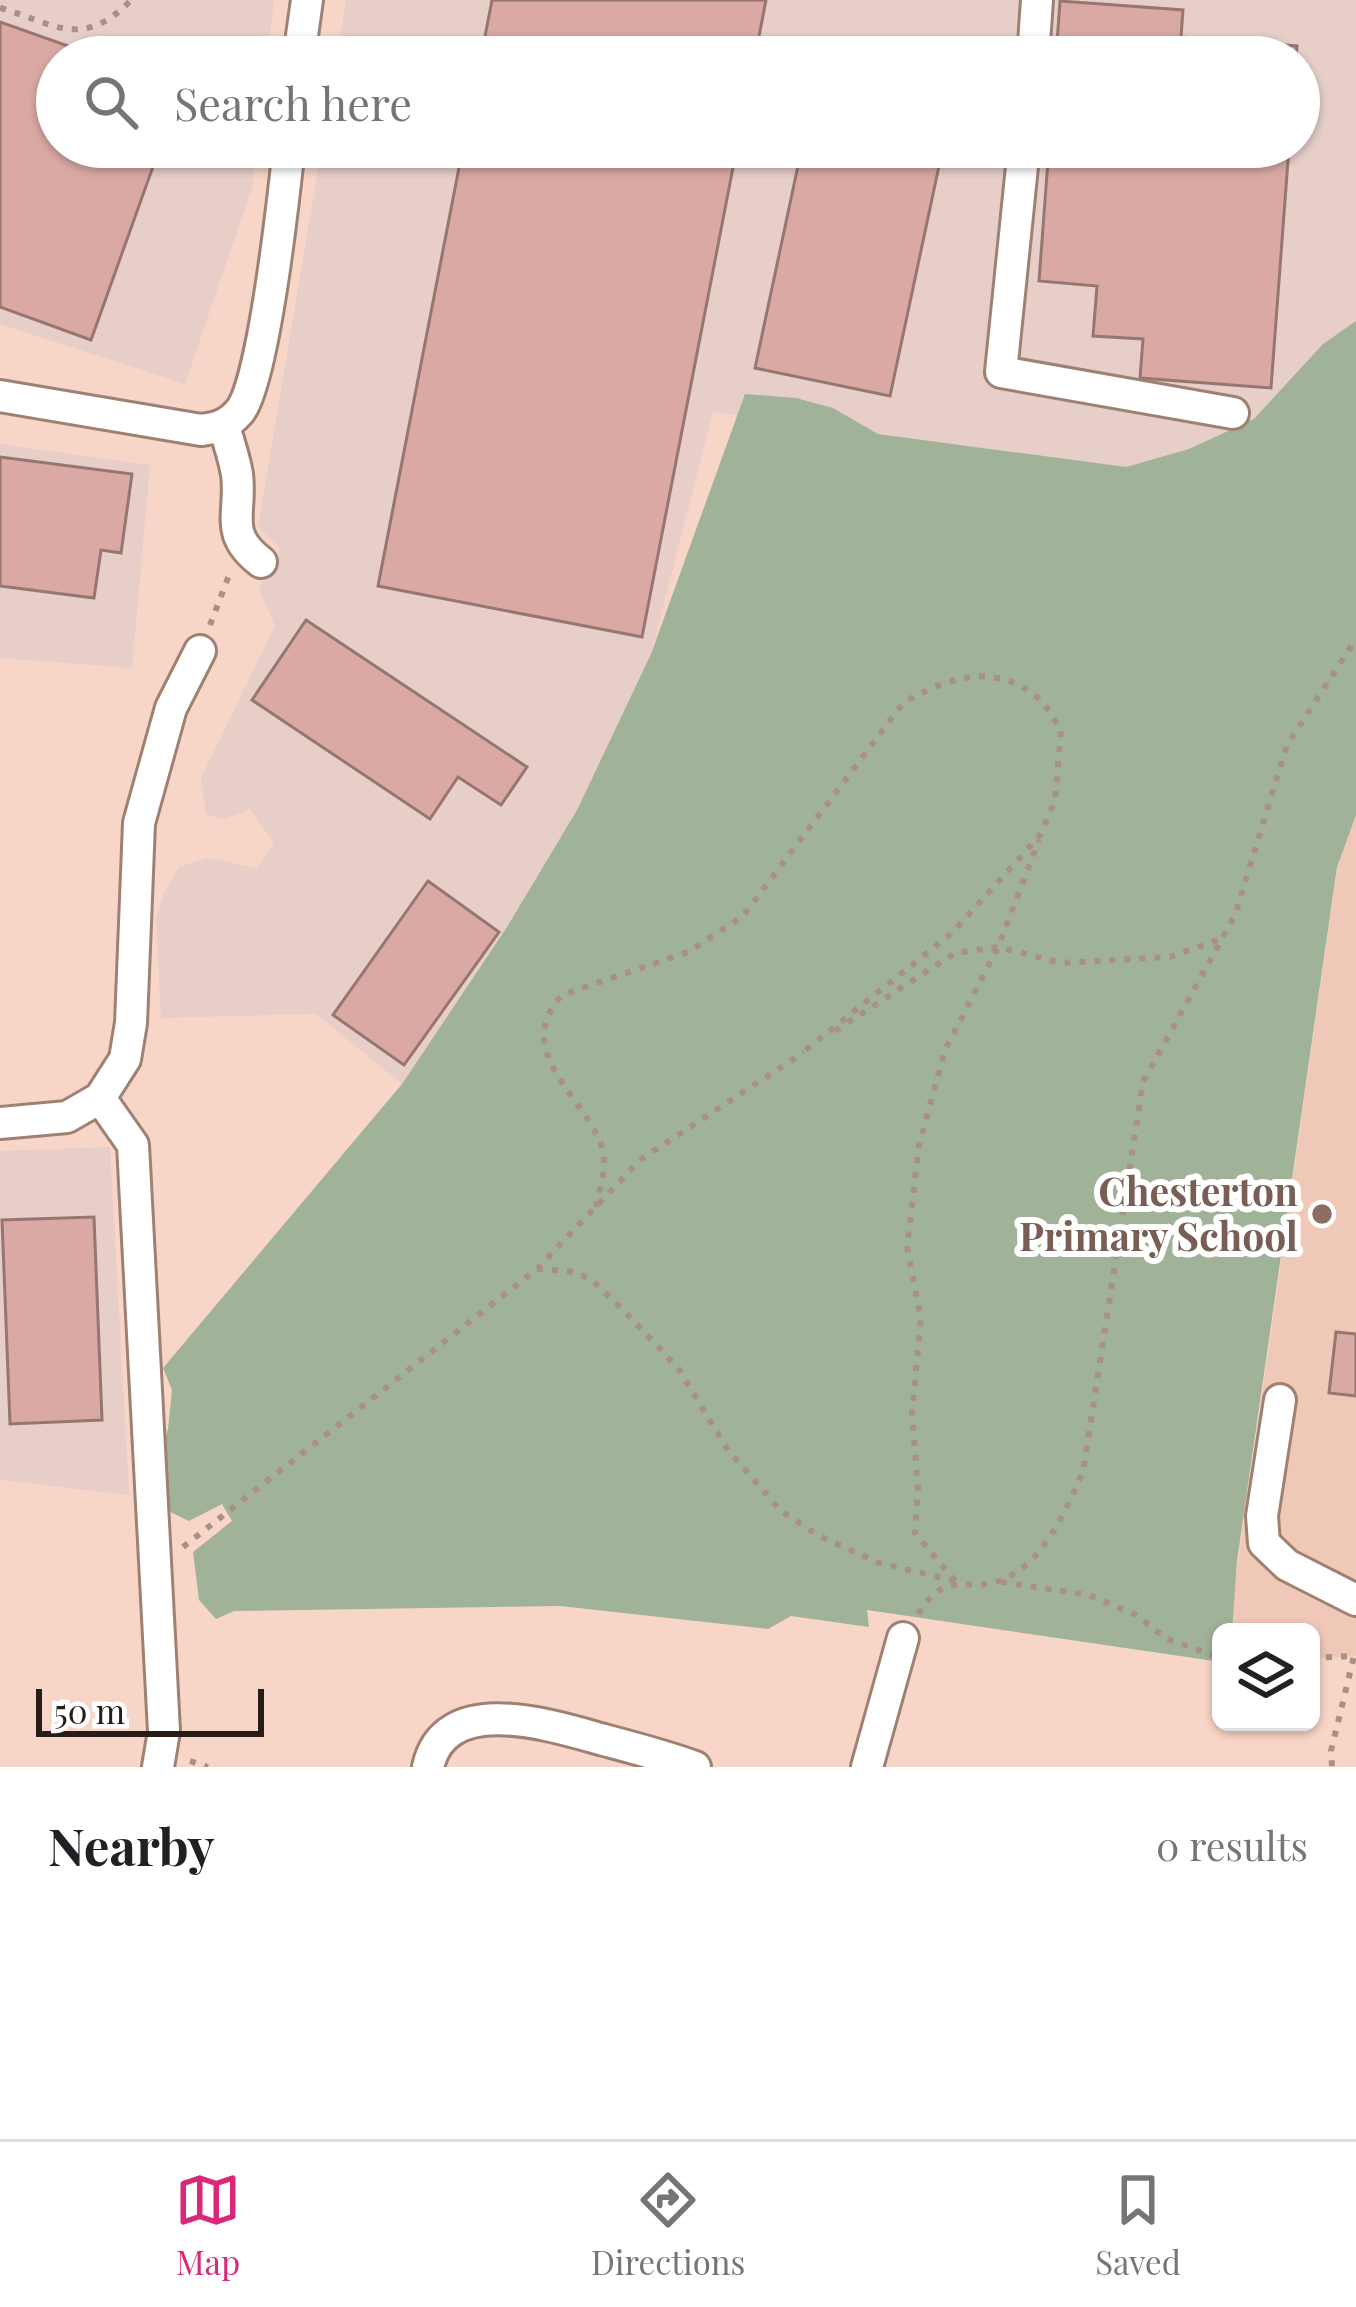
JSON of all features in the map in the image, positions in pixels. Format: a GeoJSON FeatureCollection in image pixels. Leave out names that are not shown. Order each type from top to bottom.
{"type":"FeatureCollection","features":[{"type":"Feature","properties":{"kind":"street"},"geometry":{"type":"LineString","coordinates":[[302,36],[307,0]]}},
{"type":"Feature","properties":{"kind":"street"},"geometry":{"type":"LineString","coordinates":[[1035,36],[1038,2]]}},
{"type":"Feature","properties":{"kind":"street"},"geometry":{"type":"LineString","coordinates":[[0,396],[201,430],[224,427],[243,407],[252,382],[286,168]]}},
{"type":"Feature","properties":{"kind":"street"},"geometry":{"type":"LineString","coordinates":[[1022,168],[1001,372],[1233,413]]}},
{"type":"Feature","properties":{"kind":"street"},"geometry":{"type":"LineString","coordinates":[[224,427],[237,476],[235,530],[252,553]]}},
{"type":"Feature","properties":{"kind":"street"},"geometry":{"type":"LineString","coordinates":[[0,1123],[68,1117],[100,1098],[125,1059],[131,1023],[139,823],[171,708],[200,651]]}},
{"type":"Feature","properties":{"kind":"street"},"geometry":{"type":"LineString","coordinates":[[100,1098],[133,1145],[164,1731],[158,1767]]}},
{"type":"Feature","properties":{"kind":"street"},"geometry":{"type":"LineString","coordinates":[[1280,1400],[1262,1516],[1264,1543],[1287,1565],[1356,1600]]}},
{"type":"Feature","properties":{"kind":"street"},"geometry":{"type":"LineString","coordinates":[[867,1767],[903,1638]]}},
{"type":"Feature","properties":{"kind":"street"},"geometry":{"type":"LineString","coordinates":[[428,1767],[431,1754],[450,1733],[478,1720],[519,1718],[695,1767]]}},
{"type":"Feature","properties":{"kind":"path"},"geometry":{"type":"LineString","coordinates":[[0,8],[34,17],[47,28],[84,29],[116,16],[131,0]]}},
{"type":"Feature","properties":{"kind":"path"},"geometry":{"type":"LineString","coordinates":[[200,651],[252,553]]}},
{"type":"Feature","properties":{"kind":"path"},"geometry":{"type":"LineString","coordinates":[[997,1582],[1032,1559],[1062,1519],[1083,1472],[1143,1082],[1235,915],[1287,746],[1356,639]]}},
{"type":"Feature","properties":{"kind":"path"},"geometry":{"type":"LineString","coordinates":[[596,1207],[603,1147],[550,1062],[543,1034],[549,1010],[562,994],[688,952],[743,916],[903,703],[938,682],[974,675],[1011,684],[1038,698],[1061,730],[1055,800],[998,947],[945,1050],[919,1144],[908,1247],[922,1319],[913,1412],[918,1489],[915,1534],[955,1581]]}},
{"type":"Feature","properties":{"kind":"path"},"geometry":{"type":"LineString","coordinates":[[803,1052],[952,933],[1041,834]]}},
{"type":"Feature","properties":{"kind":"path"},"geometry":{"type":"LineString","coordinates":[[157,1567],[537,1269],[640,1160],[956,953],[998,947],[1062,962],[1083,962],[1170,957],[1222,938]]}},
{"type":"Feature","properties":{"kind":"path"},"geometry":{"type":"LineString","coordinates":[[537,1269],[569,1271],[591,1279],[678,1368],[728,1450],[781,1511],[819,1536],[879,1563],[955,1581],[1089,1595],[1136,1615],[1167,1639],[1212,1655]]}},
{"type":"Feature","properties":{"kind":"path"},"geometry":{"type":"LineString","coordinates":[[903,1638],[925,1603],[955,1581]]}},
{"type":"Feature","properties":{"kind":"path"},"geometry":{"type":"LineString","coordinates":[[1320,1658],[1354,1656],[1331,1750],[1332,1767]]}},
{"type":"Feature","properties":{"kind":"shaded area"},"geometry":{"type":"Polygon","coordinates":[[[0,0],[274,0],[270,36],[36,36],[36,168],[254,168],[252,188],[185,384],[0,324],[0,0]]]}},
{"type":"Feature","properties":{"kind":"shaded area"},"geometry":{"type":"Polygon","coordinates":[[[346,0],[1356,0],[1356,316],[1341,496],[713,412],[651,654],[577,810],[507,927],[402,1084],[316,1014],[161,1018],[156,919],[179,867],[207,858],[257,868],[274,843],[250,809],[222,820],[206,814],[201,778],[275,626],[259,589],[280,549],[258,526],[318,168],[1320,168],[1320,36],[340,36],[346,0]]]}},
{"type":"Feature","properties":{"kind":"shaded area"},"geometry":{"type":"Polygon","coordinates":[[[0,444],[150,465],[132,668],[0,658],[0,444]]]}},
{"type":"Feature","properties":{"kind":"shaded area","name":"Chesterton Primary School"},"geometry":{"type":"Polygon","coordinates":[[[1356,738],[1356,1656],[1320,1658],[1320,1623],[1232,1623],[1356,738]]]}},
{"type":"Feature","properties":{"kind":"shaded area"},"geometry":{"type":"Polygon","coordinates":[[[110,1147],[129,1495],[0,1480],[0,1151],[110,1147]]]}},
{"type":"Feature","properties":{"kind":"green space"},"geometry":{"type":"Polygon","coordinates":[[[1356,321],[1356,815],[1337,867],[1237,1561],[1233,1623],[1212,1623],[1212,1661],[867,1610],[869,1627],[791,1616],[768,1629],[560,1606],[234,1611],[216,1619],[199,1600],[193,1552],[232,1521],[222,1504],[189,1521],[168,1511],[159,1458],[172,1390],[163,1368],[402,1084],[507,927],[577,810],[651,654],[745,394],[796,398],[833,408],[878,434],[1126,467],[1189,449],[1254,419],[1323,344],[1356,321]]]}},
{"type":"Feature","properties":{"kind":"building"},"geometry":{"type":"Polygon","coordinates":[[[492,0],[766,0],[759,36],[485,36],[492,0]]]}},
{"type":"Feature","properties":{"kind":"building"},"geometry":{"type":"Polygon","coordinates":[[[1060,1],[1183,10],[1181,36],[1058,36],[1060,1]]]}},
{"type":"Feature","properties":{"kind":"building"},"geometry":{"type":"Polygon","coordinates":[[[0,22],[40,36],[36,168],[152,168],[91,340],[0,307],[0,22]]]}},
{"type":"Feature","properties":{"kind":"building"},"geometry":{"type":"Polygon","coordinates":[[[459,168],[733,168],[642,637],[378,586],[459,168]]]}},
{"type":"Feature","properties":{"kind":"building"},"geometry":{"type":"Polygon","coordinates":[[[798,168],[939,168],[890,396],[755,368],[798,168]]]}},
{"type":"Feature","properties":{"kind":"building"},"geometry":{"type":"Polygon","coordinates":[[[1047,168],[1287,168],[1271,388],[1140,378],[1143,339],[1093,336],[1097,286],[1039,281],[1047,168]]]}},
{"type":"Feature","properties":{"kind":"building"},"geometry":{"type":"Polygon","coordinates":[[[0,457],[132,474],[121,553],[101,550],[94,598],[0,586],[0,457]]]}},
{"type":"Feature","properties":{"kind":"building"},"geometry":{"type":"Polygon","coordinates":[[[306,620],[527,767],[501,805],[458,777],[430,819],[252,700],[306,620]]]}},
{"type":"Feature","properties":{"kind":"building"},"geometry":{"type":"Polygon","coordinates":[[[428,881],[499,932],[404,1065],[333,1015],[428,881]]]}},
{"type":"Feature","properties":{"kind":"building"},"geometry":{"type":"Polygon","coordinates":[[[94,1217],[102,1420],[10,1424],[2,1220],[94,1217]]]}},
{"type":"Feature","properties":{"kind":"building"},"geometry":{"type":"Polygon","coordinates":[[[1336,1332],[1356,1334],[1356,1396],[1329,1393],[1336,1332]]]}},
{"type":"Feature","properties":{"kind":"building"},"geometry":{"type":"Polygon","coordinates":[[[1336,1332],[1356,1334],[1356,1396],[1329,1393],[1336,1332]]]}},
{"type":"Feature","properties":{"kind":"place","name":"Chesterton Primary School"},"geometry":{"type":"Point","coordinates":[1322,1214]}}]}
